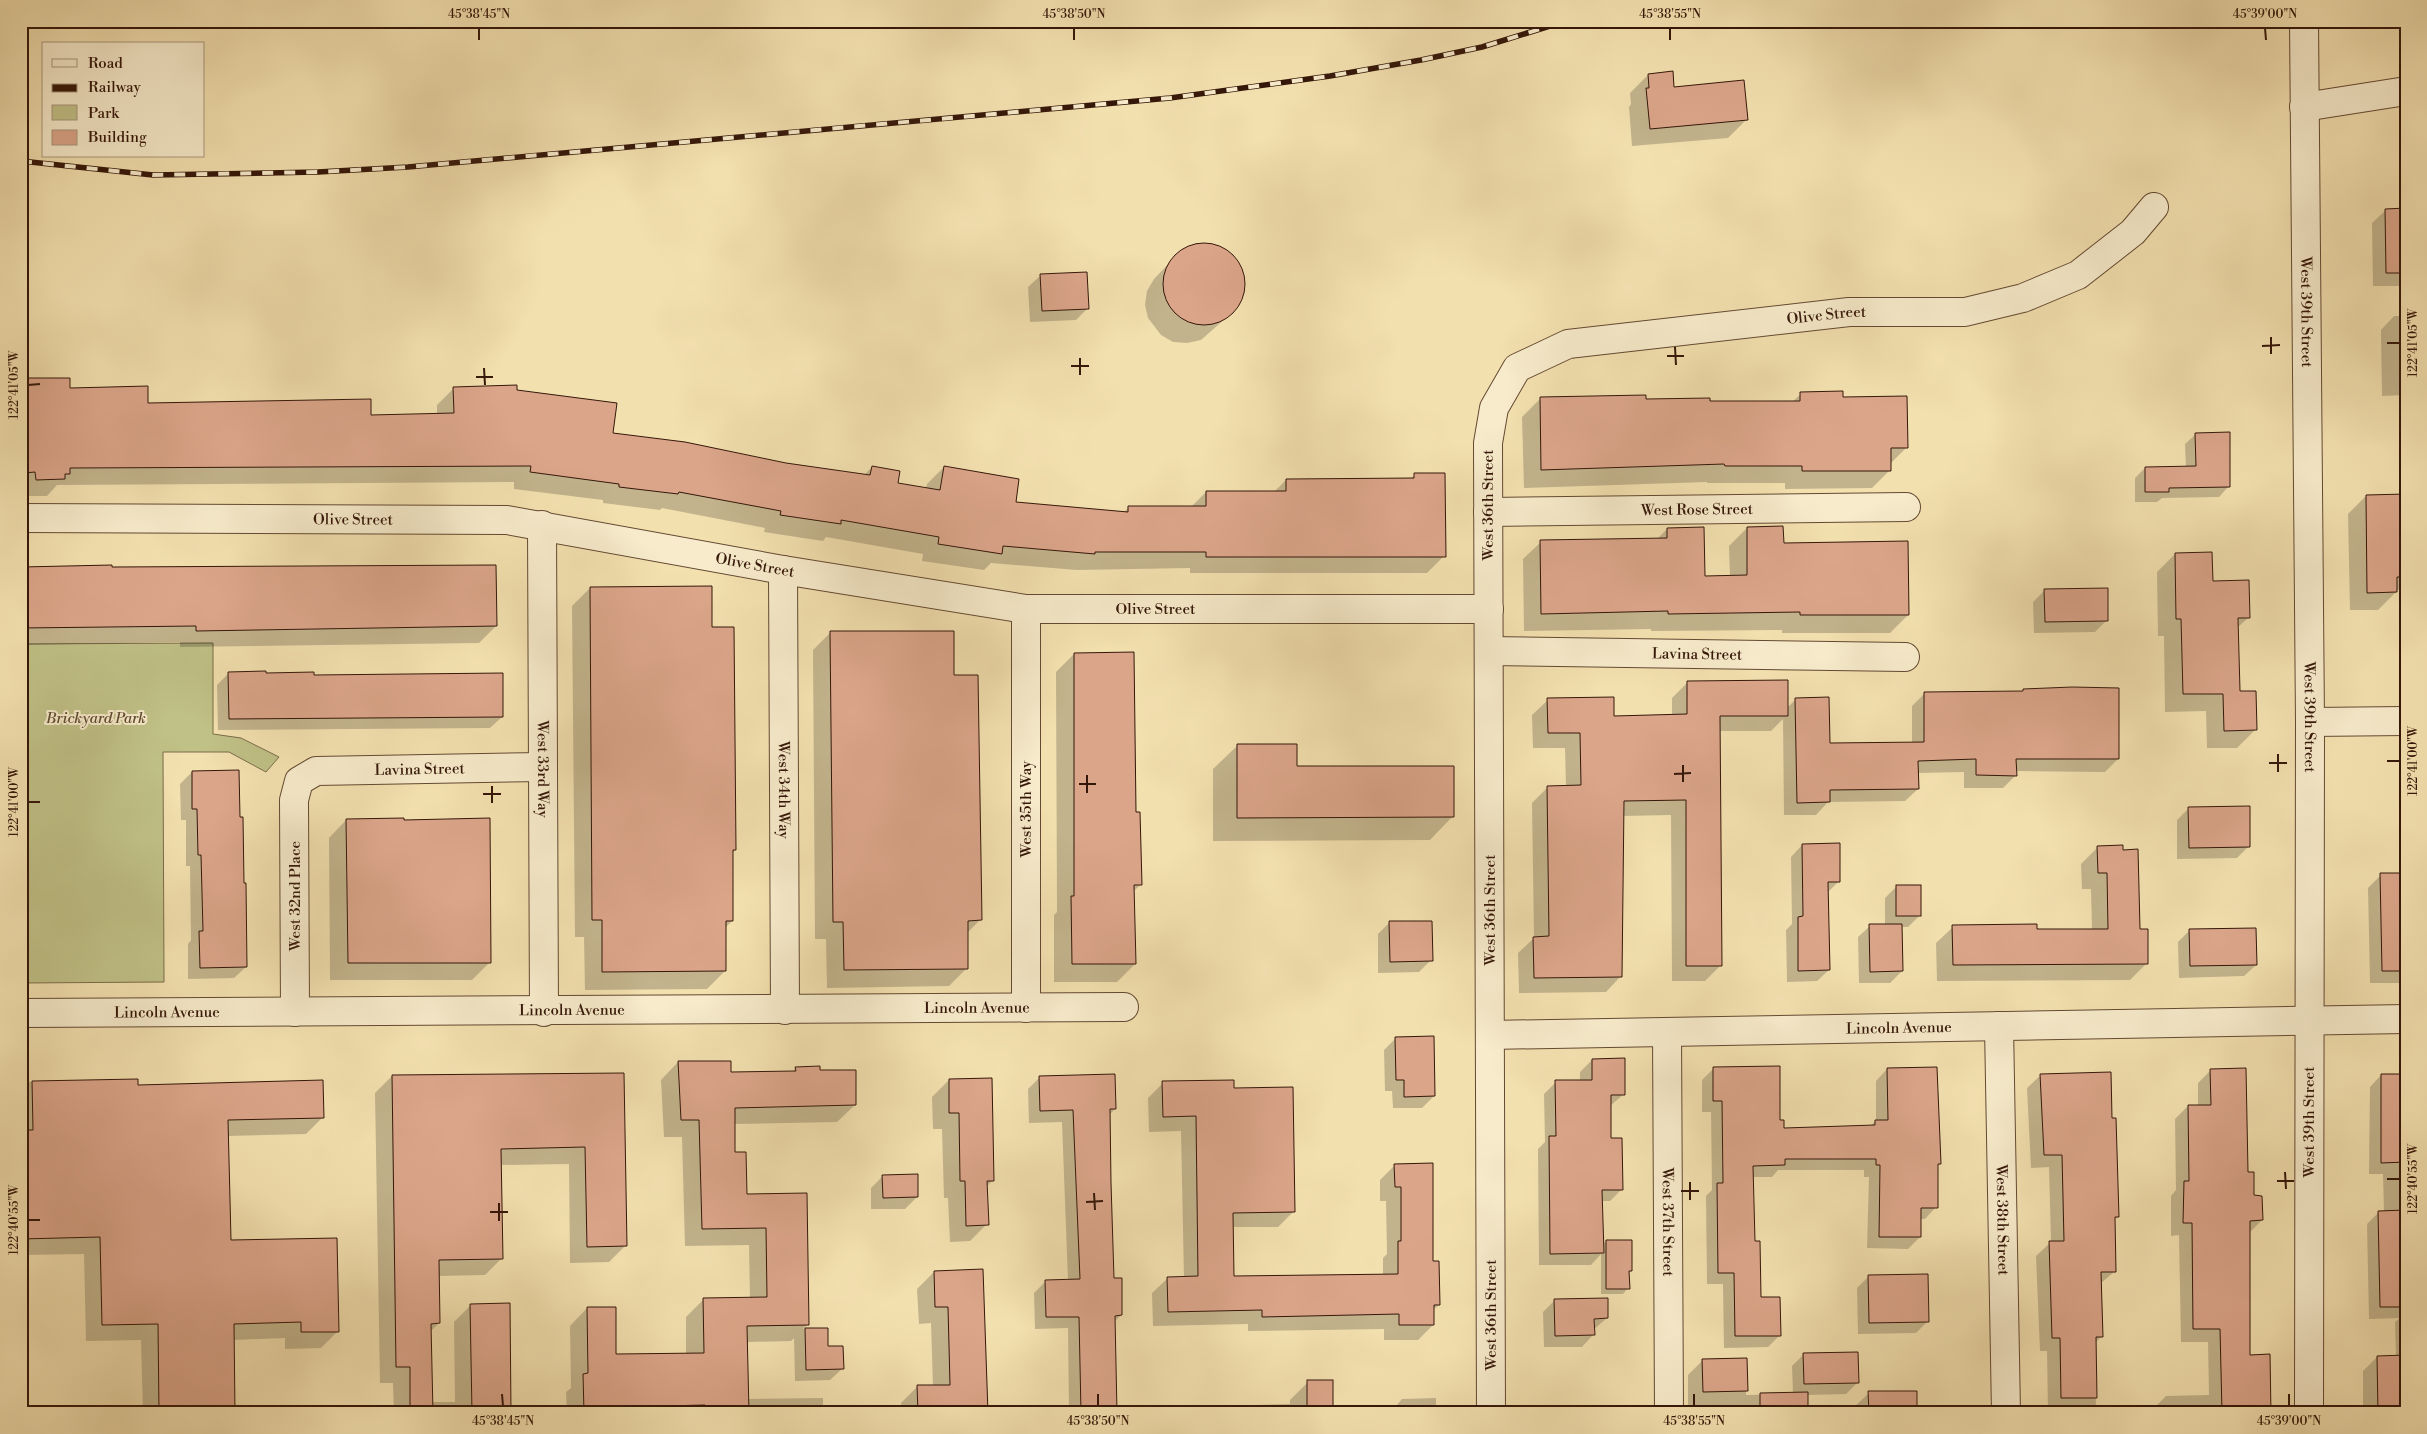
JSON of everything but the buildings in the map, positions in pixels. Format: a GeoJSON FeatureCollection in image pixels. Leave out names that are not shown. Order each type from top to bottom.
{"type":"FeatureCollection","features":[{"type":"Feature","properties":{"kind":"street","name":"West 39th Street"},"geometry":{"type":"LineString","coordinates":[[2304,21],[2310,722],[2308,1021],[2309,1413]]}},
{"type":"Feature","properties":{"kind":"street"},"geometry":{"type":"LineString","coordinates":[[2304,107],[2406,92]]}},
{"type":"Feature","properties":{"kind":"street","name":"Olive Street"},"geometry":{"type":"LineString","coordinates":[[1494,408],[1517,368],[1568,344],[1849,312],[1964,312],[2024,298],[2078,275],[2132,232],[2154,207]]}},
{"type":"Feature","properties":{"kind":"street","name":"West 36th Street"},"geometry":{"type":"LineString","coordinates":[[1491,1413],[1488,443],[1494,408]]}},
{"type":"Feature","properties":{"kind":"street","name":"West Rose Street"},"geometry":{"type":"LineString","coordinates":[[1488,512],[1906,507]]}},
{"type":"Feature","properties":{"kind":"street","name":"Olive Street"},"geometry":{"type":"LineString","coordinates":[[21,518],[507,520],[783,570],[1026,609],[1489,608]]}},
{"type":"Feature","properties":{"kind":"street","name":"West 33rd Way"},"geometry":{"type":"LineString","coordinates":[[542,525],[544,1012]]}},
{"type":"Feature","properties":{"kind":"street","name":"West 34th Way"},"geometry":{"type":"LineString","coordinates":[[783,570],[785,1010]]}},
{"type":"Feature","properties":{"kind":"street","name":"West 35th Way"},"geometry":{"type":"LineString","coordinates":[[1026,609],[1026,1008]]}},
{"type":"Feature","properties":{"kind":"street","name":"Lavina Street"},"geometry":{"type":"LineString","coordinates":[[1489,651],[1904,657]]}},
{"type":"Feature","properties":{"kind":"street"},"geometry":{"type":"LineString","coordinates":[[2310,722],[2406,721]]}},
{"type":"Feature","properties":{"kind":"street","name":"Lavina Street"},"geometry":{"type":"LineString","coordinates":[[299,781],[316,771],[542,767]]}},
{"type":"Feature","properties":{"kind":"street","name":"West 32nd Place"},"geometry":{"type":"LineString","coordinates":[[295,1012],[294,800],[299,781]]}},
{"type":"Feature","properties":{"kind":"street","name":"Lincoln Avenue"},"geometry":{"type":"LineString","coordinates":[[21,1013],[544,1012],[1124,1007]]}},
{"type":"Feature","properties":{"kind":"street","name":"Lincoln Avenue"},"geometry":{"type":"LineString","coordinates":[[1490,1035],[2406,1019]]}},
{"type":"Feature","properties":{"kind":"street","name":"West 38th Street"},"geometry":{"type":"LineString","coordinates":[[1999,1026],[2006,1413]]}},
{"type":"Feature","properties":{"kind":"street","name":"West 37th Street"},"geometry":{"type":"LineString","coordinates":[[1667,1032],[1669,1413]]}},
{"type":"Feature","properties":{"kind":"green space","name":"Brickyard Park"},"geometry":{"type":"Polygon","coordinates":[[[213,643],[213,734],[241,738],[279,757],[266,772],[229,752],[163,752],[164,982],[21,983],[21,644],[213,643]]]}},
{"type":"Feature","properties":{"kind":"railway"},"geometry":{"type":"LineString","coordinates":[[21,161],[153,175],[318,172],[408,167],[1170,98],[1330,76],[1421,60],[1482,47],[1566,21]]}}]}
